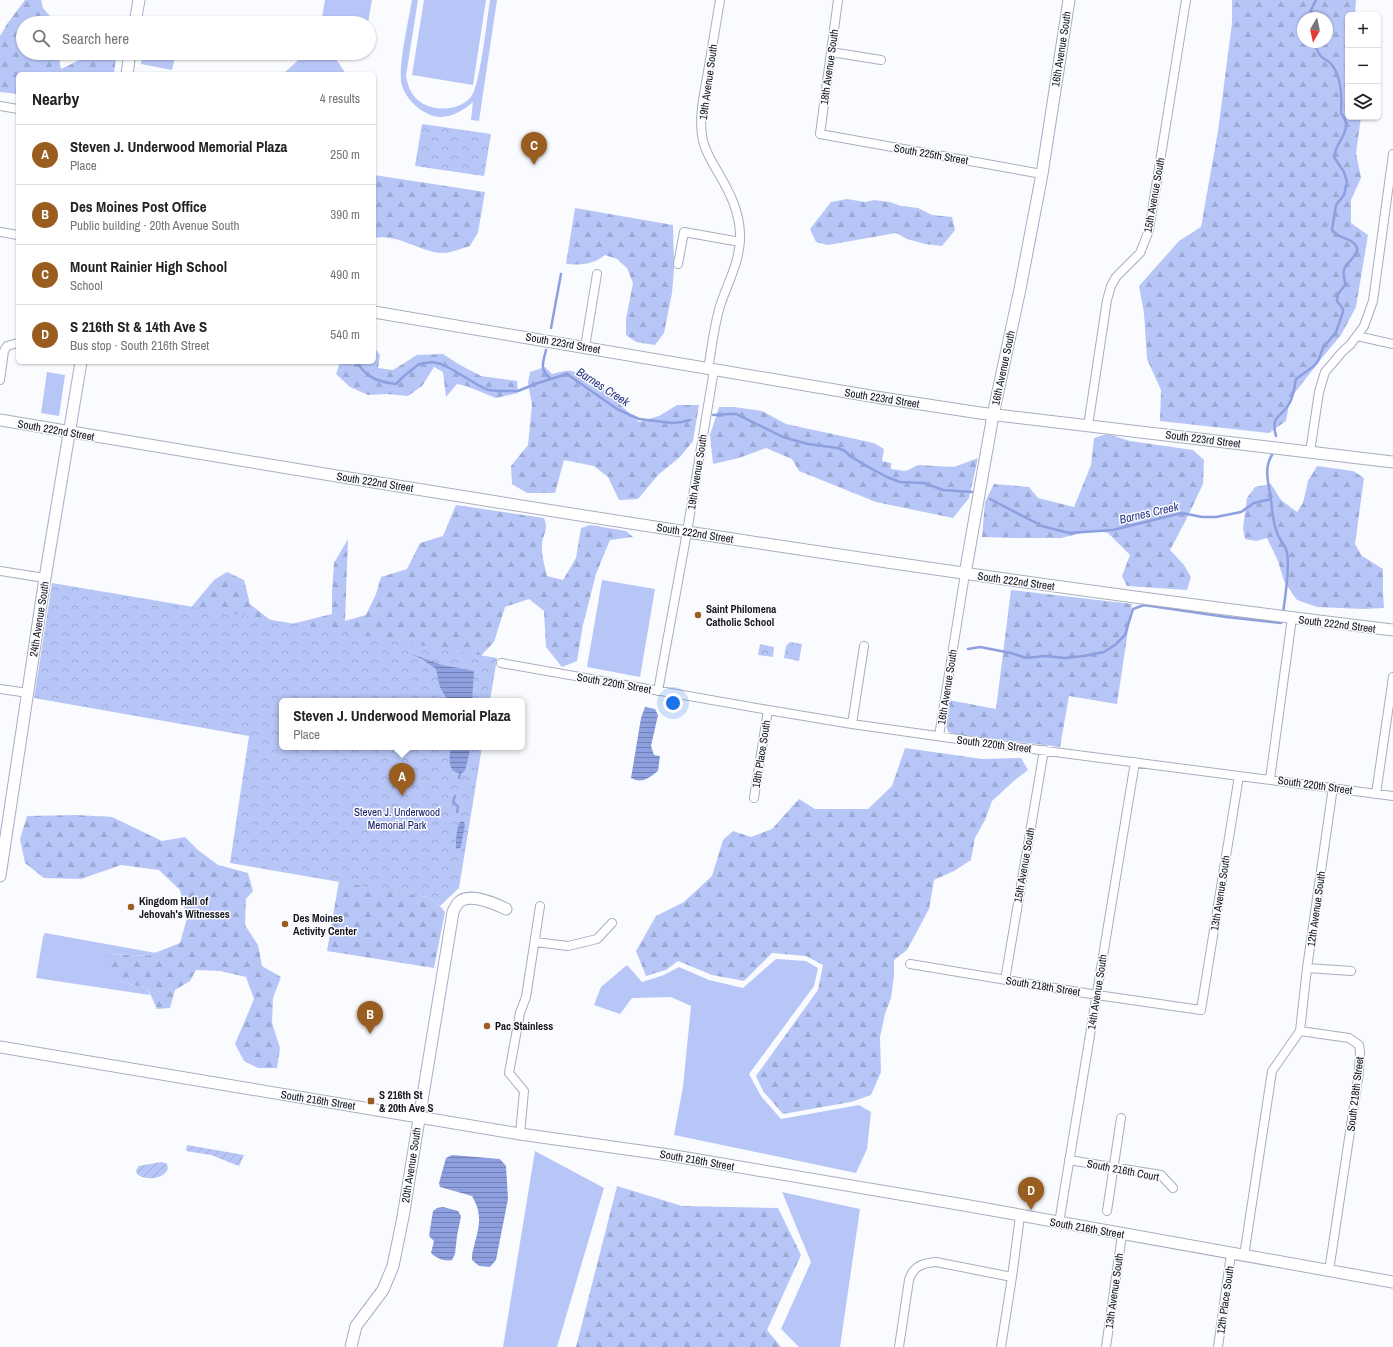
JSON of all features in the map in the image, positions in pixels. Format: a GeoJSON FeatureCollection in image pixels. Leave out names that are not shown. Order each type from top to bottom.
{"type":"FeatureCollection","features":[{"type":"Feature","properties":{"kind":"street"},"geometry":{"type":"LineString","coordinates":[[136,16],[139,0]]}},
{"type":"Feature","properties":{"kind":"street","name":"19th Avenue South"},"geometry":{"type":"LineString","coordinates":[[658,691],[688,532],[717,320],[721,303],[735,269],[740,242],[739,221],[736,207],[728,189],[711,160],[703,142],[702,131],[703,100],[720,0]]}},
{"type":"Feature","properties":{"kind":"street","name":"18th Avenue South"},"geometry":{"type":"LineString","coordinates":[[820,134],[838,0]]}},
{"type":"Feature","properties":{"kind":"street","name":"16th Avenue South"},"geometry":{"type":"LineString","coordinates":[[939,736],[965,574],[993,415],[1020,289],[1042,174],[1069,0]]}},
{"type":"Feature","properties":{"kind":"street","name":"15th Avenue South"},"geometry":{"type":"LineString","coordinates":[[1088,426],[1107,300],[1111,286],[1116,277],[1140,253],[1149,230],[1186,0]]}},
{"type":"Feature","properties":{"kind":"street"},"geometry":{"type":"LineString","coordinates":[[831,52],[881,60]]}},
{"type":"Feature","properties":{"kind":"street"},"geometry":{"type":"LineString","coordinates":[[127,72],[129,60]]}},
{"type":"Feature","properties":{"kind":"street"},"geometry":{"type":"LineString","coordinates":[[0,106],[16,109]]}},
{"type":"Feature","properties":{"kind":"street","name":"South 225th Street"},"geometry":{"type":"LineString","coordinates":[[820,134],[1042,174]]}},
{"type":"Feature","properties":{"kind":"street"},"geometry":{"type":"LineString","coordinates":[[1310,452],[1321,381],[1331,364],[1357,336],[1366,321],[1373,301],[1393,154]]}},
{"type":"Feature","properties":{"kind":"street"},"geometry":{"type":"LineString","coordinates":[[0,232],[16,235]]}},
{"type":"Feature","properties":{"kind":"street"},"geometry":{"type":"LineString","coordinates":[[678,264],[684,232],[740,242]]}},
{"type":"Feature","properties":{"kind":"street"},"geometry":{"type":"LineString","coordinates":[[585,347],[597,274]]}},
{"type":"Feature","properties":{"kind":"street","name":"South 223rd Street"},"geometry":{"type":"LineString","coordinates":[[376,312],[882,398],[993,415],[1393,462]]}},
{"type":"Feature","properties":{"kind":"street"},"geometry":{"type":"LineString","coordinates":[[1357,336],[1393,344]]}},
{"type":"Feature","properties":{"kind":"street"},"geometry":{"type":"LineString","coordinates":[[0,380],[4,351],[7,346],[16,344]]}},
{"type":"Feature","properties":{"kind":"street","name":"24th Avenue South"},"geometry":{"type":"LineString","coordinates":[[0,876],[45,578],[81,364]]}},
{"type":"Feature","properties":{"kind":"street","name":"South 222nd Street"},"geometry":{"type":"LineString","coordinates":[[0,420],[688,532],[965,574],[1292,618],[1393,630]]}},
{"type":"Feature","properties":{"kind":"street"},"geometry":{"type":"LineString","coordinates":[[0,571],[45,578]]}},
{"type":"Feature","properties":{"kind":"street"},"geometry":{"type":"LineString","coordinates":[[1270,779],[1292,618]]}},
{"type":"Feature","properties":{"kind":"street"},"geometry":{"type":"LineString","coordinates":[[852,724],[864,646]]}},
{"type":"Feature","properties":{"kind":"street","name":"South 220th Street"},"geometry":{"type":"LineString","coordinates":[[501,664],[852,724],[1393,796]]}},
{"type":"Feature","properties":{"kind":"street"},"geometry":{"type":"LineString","coordinates":[[1376,794],[1393,677]]}},
{"type":"Feature","properties":{"kind":"street"},"geometry":{"type":"LineString","coordinates":[[0,689],[28,693]]}},
{"type":"Feature","properties":{"kind":"street","name":"18th Place South"},"geometry":{"type":"LineString","coordinates":[[754,798],[768,710]]}},
{"type":"Feature","properties":{"kind":"street","name":"15th Avenue South"},"geometry":{"type":"LineString","coordinates":[[1005,980],[1044,750]]}},
{"type":"Feature","properties":{"kind":"street","name":"14th Avenue South"},"geometry":{"type":"LineString","coordinates":[[1059,1223],[1135,762]]}},
{"type":"Feature","properties":{"kind":"street","name":"13th Avenue South"},"geometry":{"type":"LineString","coordinates":[[1200,1010],[1239,776]]}},
{"type":"Feature","properties":{"kind":"street","name":"12th Avenue South"},"geometry":{"type":"LineString","coordinates":[[1300,1031],[1307,968],[1333,787]]}},
{"type":"Feature","properties":{"kind":"street","name":"20th Avenue South"},"geometry":{"type":"LineString","coordinates":[[351,1347],[356,1326],[383,1290],[393,1266],[403,1217],[453,912],[458,903],[463,900],[479,899],[494,903],[506,909]]}},
{"type":"Feature","properties":{"kind":"street"},"geometry":{"type":"LineString","coordinates":[[520,1134],[524,1091],[509,1073],[520,1012],[526,997],[540,906]]}},
{"type":"Feature","properties":{"kind":"street"},"geometry":{"type":"LineString","coordinates":[[535,942],[568,946],[597,939],[612,923]]}},
{"type":"Feature","properties":{"kind":"street","name":"South 218th Street"},"geometry":{"type":"LineString","coordinates":[[910,964],[1097,995],[1200,1010]]}},
{"type":"Feature","properties":{"kind":"street"},"geometry":{"type":"LineString","coordinates":[[1307,968],[1351,971]]}},
{"type":"Feature","properties":{"kind":"street"},"geometry":{"type":"LineString","coordinates":[[1244,1256],[1272,1070],[1300,1031]]}},
{"type":"Feature","properties":{"kind":"street","name":"South 218th Street"},"geometry":{"type":"LineString","coordinates":[[1300,1031],[1349,1038],[1359,1045],[1360,1052],[1359,1072],[1329,1271]]}},
{"type":"Feature","properties":{"kind":"street","name":"South 216th Street"},"geometry":{"type":"LineString","coordinates":[[0,1047],[520,1134],[669,1155],[1393,1282]]}},
{"type":"Feature","properties":{"kind":"street"},"geometry":{"type":"LineString","coordinates":[[1107,1211],[1121,1118]]}},
{"type":"Feature","properties":{"kind":"street","name":"South 216th Court"},"geometry":{"type":"LineString","coordinates":[[1069,1160],[1161,1175],[1172,1188]]}},
{"type":"Feature","properties":{"kind":"street"},"geometry":{"type":"LineString","coordinates":[[1001,1347],[1020,1216]]}},
{"type":"Feature","properties":{"kind":"street","name":"13th Avenue South"},"geometry":{"type":"LineString","coordinates":[[1106,1347],[1122,1234]]}},
{"type":"Feature","properties":{"kind":"street","name":"12th Place South"},"geometry":{"type":"LineString","coordinates":[[1218,1347],[1231,1254]]}},
{"type":"Feature","properties":{"kind":"street"},"geometry":{"type":"LineString","coordinates":[[899,1347],[909,1280],[912,1272],[918,1266],[926,1262],[936,1262],[1012,1277]]}},
{"type":"Feature","properties":{"kind":"green space"},"geometry":{"type":"Polygon","coordinates":[[[25,0],[41,0],[43,8],[50,16],[16,16],[16,60],[59,60],[61,69],[80,60],[116,60],[114,72],[16,72],[16,94],[0,92],[0,36],[25,0]]]}},
{"type":"Feature","properties":{"kind":"green space"},"geometry":{"type":"Polygon","coordinates":[[[325,0],[372,0],[369,16],[322,16],[325,0]]]}},
{"type":"Feature","properties":{"kind":"green space"},"geometry":{"type":"Polygon","coordinates":[[[412,0],[418,0],[406,76],[408,85],[415,98],[423,104],[434,108],[445,109],[462,104],[471,97],[480,66],[490,0],[497,0],[479,121],[471,120],[473,102],[464,109],[452,115],[440,117],[434,116],[424,112],[416,106],[409,99],[404,90],[402,86],[401,68],[412,0]]]}},
{"type":"Feature","properties":{"kind":"green space"},"geometry":{"type":"Polygon","coordinates":[[[424,0],[486,0],[473,85],[412,75],[424,0]]]}},
{"type":"Feature","properties":{"kind":"green space"},"geometry":{"type":"Polygon","coordinates":[[[1232,0],[1356,0],[1355,12],[1345,12],[1345,120],[1361,120],[1356,153],[1361,178],[1351,200],[1351,223],[1368,235],[1356,307],[1341,335],[1290,399],[1286,421],[1269,433],[1160,421],[1161,390],[1147,359],[1144,313],[1139,286],[1179,241],[1201,227],[1218,131],[1232,23],[1232,0]]]}},
{"type":"Feature","properties":{"kind":"green space"},"geometry":{"type":"Polygon","coordinates":[[[142,60],[175,60],[172,70],[141,64],[142,60]]]}},
{"type":"Feature","properties":{"kind":"green space"},"geometry":{"type":"Polygon","coordinates":[[[298,60],[337,60],[345,72],[285,72],[298,60]]]}},
{"type":"Feature","properties":{"kind":"green space"},"geometry":{"type":"Polygon","coordinates":[[[422,124],[491,134],[484,176],[415,166],[422,124]]]}},
{"type":"Feature","properties":{"kind":"green space"},"geometry":{"type":"Polygon","coordinates":[[[376,175],[485,192],[478,232],[470,246],[443,253],[425,250],[400,240],[383,237],[376,238],[376,175]]]}},
{"type":"Feature","properties":{"kind":"green space"},"geometry":{"type":"Polygon","coordinates":[[[847,199],[865,202],[874,200],[890,202],[901,206],[918,208],[932,215],[952,217],[955,230],[942,246],[925,244],[907,239],[896,233],[828,245],[816,242],[810,229],[831,202],[847,199]]]}},
{"type":"Feature","properties":{"kind":"green space"},"geometry":{"type":"Polygon","coordinates":[[[575,208],[673,225],[674,269],[672,293],[664,333],[655,345],[636,342],[626,335],[626,319],[633,283],[627,268],[617,259],[605,255],[596,261],[587,264],[566,264],[575,208]]]}},
{"type":"Feature","properties":{"kind":"green space"},"geometry":{"type":"Polygon","coordinates":[[[376,350],[380,355],[378,368],[393,370],[417,355],[443,354],[481,376],[517,381],[518,393],[496,398],[457,384],[446,397],[443,372],[434,367],[422,386],[408,396],[387,394],[368,395],[350,387],[336,374],[339,364],[376,364],[376,350]]]}},
{"type":"Feature","properties":{"kind":"green space"},"geometry":{"type":"Polygon","coordinates":[[[545,367],[552,374],[571,371],[580,373],[589,378],[598,384],[639,422],[659,416],[677,405],[699,405],[693,441],[680,457],[658,475],[638,499],[619,500],[608,477],[594,466],[564,460],[555,493],[527,493],[512,484],[511,466],[528,445],[532,405],[528,383],[530,372],[545,367]]]}},
{"type":"Feature","properties":{"kind":"green space"},"geometry":{"type":"Polygon","coordinates":[[[47,372],[65,375],[59,416],[41,413],[47,372]]]}},
{"type":"Feature","properties":{"kind":"green space"},"geometry":{"type":"Polygon","coordinates":[[[719,407],[734,407],[762,411],[786,424],[874,443],[884,449],[882,461],[891,463],[891,469],[906,471],[918,465],[954,467],[978,458],[969,498],[953,518],[876,502],[799,471],[792,459],[766,448],[739,458],[713,464],[710,435],[719,407]]]}},
{"type":"Feature","properties":{"kind":"green space"},"geometry":{"type":"Polygon","coordinates":[[[1107,434],[1130,441],[1193,450],[1204,460],[1203,484],[1170,550],[1184,565],[1191,577],[1187,590],[1127,586],[1122,576],[1130,555],[1108,533],[1094,530],[1061,538],[982,537],[985,502],[994,484],[1029,487],[1038,498],[1074,507],[1091,465],[1094,438],[1107,434]]]}},
{"type":"Feature","properties":{"kind":"green space"},"geometry":{"type":"Polygon","coordinates":[[[1317,466],[1353,471],[1364,478],[1355,544],[1362,556],[1383,569],[1384,608],[1363,609],[1317,607],[1297,600],[1284,581],[1278,561],[1267,538],[1256,541],[1245,539],[1243,528],[1247,498],[1255,487],[1271,484],[1281,500],[1297,512],[1303,503],[1308,481],[1317,466]]]}},
{"type":"Feature","properties":{"kind":"green space"},"geometry":{"type":"Polygon","coordinates":[[[456,505],[544,518],[546,529],[542,549],[547,576],[563,580],[576,558],[581,528],[590,525],[626,531],[633,537],[610,540],[596,574],[583,625],[577,661],[562,667],[546,647],[544,611],[529,599],[505,607],[494,642],[474,663],[183,617],[214,580],[227,572],[244,580],[250,604],[279,627],[332,614],[334,563],[348,539],[345,621],[366,615],[376,594],[381,577],[407,569],[420,543],[443,536],[456,505]]]}},
{"type":"Feature","properties":{"kind":"green space"},"geometry":{"type":"Polygon","coordinates":[[[602,580],[655,589],[640,677],[587,667],[602,580]]]}},
{"type":"Feature","properties":{"kind":"green space","name":"Steven J. Underwood Memorial Park"},"geometry":{"type":"Polygon","coordinates":[[[52,583],[497,658],[490,698],[279,698],[279,750],[482,750],[459,888],[440,906],[427,897],[230,863],[249,736],[34,698],[52,583]]]}},
{"type":"Feature","properties":{"kind":"green space"},"geometry":{"type":"Polygon","coordinates":[[[1011,590],[1132,604],[1117,704],[1069,696],[1060,747],[948,732],[946,725],[949,700],[996,709],[1011,590]]]}},
{"type":"Feature","properties":{"kind":"green space"},"geometry":{"type":"Polygon","coordinates":[[[790,642],[802,644],[799,661],[784,658],[786,646],[790,642]]]}},
{"type":"Feature","properties":{"kind":"green space"},"geometry":{"type":"Polygon","coordinates":[[[760,644],[774,647],[773,657],[758,655],[760,644]]]}},
{"type":"Feature","properties":{"kind":"green space"},"geometry":{"type":"Polygon","coordinates":[[[905,748],[982,759],[1021,758],[1028,770],[992,801],[985,820],[975,838],[971,860],[954,871],[934,880],[929,909],[907,950],[894,960],[891,998],[885,1014],[880,1037],[881,1072],[871,1095],[851,1102],[783,1114],[763,1091],[756,1076],[818,990],[823,965],[806,956],[772,953],[744,981],[712,975],[678,961],[666,970],[646,976],[636,951],[656,916],[684,902],[712,876],[723,840],[733,831],[751,837],[772,829],[799,799],[815,809],[868,809],[892,786],[905,748]]]}},
{"type":"Feature","properties":{"kind":"green space"},"geometry":{"type":"Polygon","coordinates":[[[76,815],[112,817],[162,841],[185,837],[198,850],[218,865],[248,873],[253,891],[246,899],[245,925],[258,945],[262,966],[281,977],[273,998],[272,1023],[280,1048],[277,1068],[258,1068],[244,1061],[235,1044],[254,999],[246,977],[220,971],[196,970],[190,981],[175,990],[170,1008],[157,1009],[148,989],[119,981],[94,962],[111,954],[147,956],[180,943],[187,918],[180,890],[159,870],[121,865],[81,879],[44,878],[25,863],[20,839],[27,816],[76,815]]]}},
{"type":"Feature","properties":{"kind":"green space"},"geometry":{"type":"Polygon","coordinates":[[[339,881],[427,897],[440,906],[445,912],[434,968],[327,951],[339,881]]]}},
{"type":"Feature","properties":{"kind":"green space"},"geometry":{"type":"Polygon","coordinates":[[[45,933],[156,953],[147,956],[111,954],[119,981],[148,989],[150,995],[36,978],[45,933]]]}},
{"type":"Feature","properties":{"kind":"green space"},"geometry":{"type":"Polygon","coordinates":[[[776,959],[806,961],[818,968],[814,986],[749,1074],[761,1096],[781,1119],[859,1105],[871,1112],[867,1149],[856,1173],[674,1135],[683,1087],[691,1006],[671,997],[632,998],[620,1014],[594,1005],[601,987],[627,965],[642,982],[664,975],[679,967],[709,980],[743,988],[776,959]]]}},
{"type":"Feature","properties":{"kind":"green space"},"geometry":{"type":"Polygon","coordinates":[[[187,1145],[244,1155],[239,1166],[211,1155],[186,1151],[187,1145]]]}},
{"type":"Feature","properties":{"kind":"green space"},"geometry":{"type":"Polygon","coordinates":[[[535,1151],[604,1188],[557,1347],[503,1347],[535,1151]]]}},
{"type":"Feature","properties":{"kind":"green space"},"geometry":{"type":"Polygon","coordinates":[[[161,1162],[166,1163],[168,1167],[167,1171],[159,1177],[147,1178],[137,1174],[136,1170],[139,1166],[161,1162]]]}},
{"type":"Feature","properties":{"kind":"green space"},"geometry":{"type":"Polygon","coordinates":[[[617,1186],[682,1206],[778,1208],[801,1255],[767,1330],[781,1347],[576,1347],[617,1186]]]}},
{"type":"Feature","properties":{"kind":"green space"},"geometry":{"type":"Polygon","coordinates":[[[782,1192],[860,1209],[840,1347],[799,1347],[781,1329],[811,1262],[782,1192]]]}},
{"type":"Feature","properties":{"kind":"shaded area"},"geometry":{"type":"Polygon","coordinates":[[[409,653],[442,665],[474,671],[472,698],[446,698],[440,687],[436,669],[422,659],[409,653]]]}},
{"type":"Feature","properties":{"kind":"shaded area"},"geometry":{"type":"Polygon","coordinates":[[[645,707],[655,709],[658,715],[651,746],[654,755],[660,756],[658,771],[648,778],[635,780],[631,778],[641,718],[645,707]]]}},
{"type":"Feature","properties":{"kind":"shaded area"},"geometry":{"type":"Polygon","coordinates":[[[451,750],[470,750],[465,770],[462,773],[457,773],[451,768],[451,750]]]}},
{"type":"Feature","properties":{"kind":"shaded area"},"geometry":{"type":"Polygon","coordinates":[[[461,821],[464,822],[465,825],[461,846],[457,849],[458,827],[461,821]]]}},
{"type":"Feature","properties":{"kind":"shaded area"},"geometry":{"type":"Polygon","coordinates":[[[452,1155],[500,1159],[506,1166],[508,1199],[496,1260],[490,1267],[479,1266],[472,1260],[478,1232],[479,1218],[476,1204],[472,1196],[440,1187],[439,1183],[446,1158],[452,1155]]]}},
{"type":"Feature","properties":{"kind":"shaded area"},"geometry":{"type":"Polygon","coordinates":[[[443,1207],[458,1211],[461,1216],[455,1254],[452,1260],[441,1259],[431,1253],[434,1241],[429,1236],[433,1211],[437,1208],[443,1207]]]}},
{"type":"Feature","properties":{"kind":"waterway","name":"Barnes Creek"},"geometry":{"type":"LineString","coordinates":[[1311,12],[1316,0]]}},
{"type":"Feature","properties":{"kind":"waterway","name":"Barnes Creek"},"geometry":{"type":"LineString","coordinates":[[1276,436],[1274,424],[1275,420],[1286,409],[1291,401],[1296,379],[1314,366],[1318,361],[1323,348],[1336,332],[1343,312],[1343,309],[1337,301],[1338,294],[1345,285],[1344,272],[1346,266],[1357,252],[1357,248],[1351,241],[1338,236],[1332,230],[1336,205],[1344,195],[1347,182],[1344,172],[1334,157],[1335,151],[1344,135],[1346,125],[1345,119],[1341,113],[1341,94],[1335,69],[1328,61],[1321,57],[1316,48]]}},
{"type":"Feature","properties":{"kind":"waterway"},"geometry":{"type":"LineString","coordinates":[[551,328],[561,274]]}},
{"type":"Feature","properties":{"kind":"waterway"},"geometry":{"type":"LineString","coordinates":[[546,350],[543,369],[551,379]]}},
{"type":"Feature","properties":{"kind":"waterway","name":"Barnes Creek"},"geometry":{"type":"LineString","coordinates":[[359,365],[366,374],[371,377],[396,384],[419,364],[432,362],[441,364],[488,390],[498,391],[518,391],[567,374],[617,409],[639,419],[672,423],[690,420]]}},
{"type":"Feature","properties":{"kind":"waterway","name":"Barnes Creek"},"geometry":{"type":"LineString","coordinates":[[713,415],[736,414],[783,437],[808,444],[838,448],[870,468],[900,482],[924,483],[943,490],[972,492]]}},
{"type":"Feature","properties":{"kind":"waterway","name":"Barnes Creek"},"geometry":{"type":"LineString","coordinates":[[990,499],[1042,526],[1069,533],[1113,530],[1182,513],[1202,517],[1216,517],[1241,512],[1254,503],[1271,499],[1267,471],[1269,460],[1272,455]]}},
{"type":"Feature","properties":{"kind":"waterway"},"geometry":{"type":"LineString","coordinates":[[1271,499],[1275,526],[1286,549],[1288,563],[1283,613]]}},
{"type":"Feature","properties":{"kind":"waterway"},"geometry":{"type":"LineString","coordinates":[[968,649],[980,647],[1011,653],[1026,658],[1045,656],[1065,658],[1104,652],[1115,645],[1125,635],[1133,609],[1144,605],[1226,617],[1281,623],[1282,618]]}},
{"type":"Feature","properties":{"kind":"waterway"},"geometry":{"type":"LineString","coordinates":[[459,778],[460,774]]}},
{"type":"Feature","properties":{"kind":"waterway"},"geometry":{"type":"LineString","coordinates":[[455,796],[453,802],[458,807],[457,812]]}},
{"type":"Feature","properties":{"kind":"place","name":"Mount Rainier High School"},"geometry":{"type":"Point","coordinates":[534,165]}},
{"type":"Feature","properties":{"kind":"place","name":"Saint Philomena Catholic School"},"geometry":{"type":"Point","coordinates":[698,615]}},
{"type":"Feature","properties":{"kind":"place","name":"Steven J. Underwood Memorial Plaza"},"geometry":{"type":"Point","coordinates":[402,796]}},
{"type":"Feature","properties":{"kind":"place","name":"Kingdom Hall of Jehovah's Witnesses"},"geometry":{"type":"Point","coordinates":[131,907]}},
{"type":"Feature","properties":{"kind":"place","name":"Des Moines Activity Center"},"geometry":{"type":"Point","coordinates":[285,924]}},
{"type":"Feature","properties":{"kind":"place","name":"Pac Stainless"},"geometry":{"type":"Point","coordinates":[487,1026]}},
{"type":"Feature","properties":{"kind":"place","name":"Des Moines Post Office"},"geometry":{"type":"Point","coordinates":[370,1034]}},
{"type":"Feature","properties":{"kind":"place","name":"S 216th St & 20th Ave S"},"geometry":{"type":"Point","coordinates":[371,1101]}},
{"type":"Feature","properties":{"kind":"place","name":"S 216th St & 14th Ave S"},"geometry":{"type":"Point","coordinates":[1031,1210]}}]}
